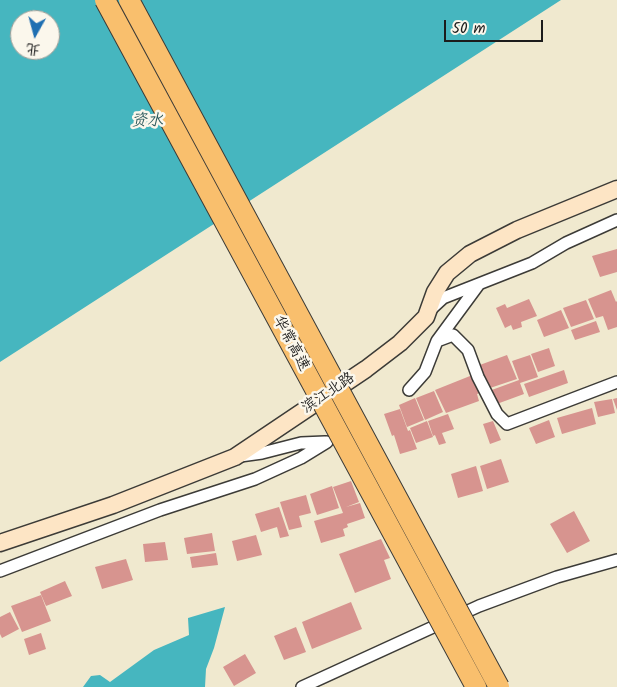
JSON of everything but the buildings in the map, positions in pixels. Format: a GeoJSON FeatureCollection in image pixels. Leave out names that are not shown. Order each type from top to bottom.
{"type":"FeatureCollection","features":[{"type":"Feature","properties":{"kind":"highway","name":"华常高速"},"geometry":{"type":"LineString","coordinates":[[105,0],[476,687]]}},
{"type":"Feature","properties":{"kind":"highway","name":"华常高速"},"geometry":{"type":"LineString","coordinates":[[129,0],[499,687]]}},
{"type":"Feature","properties":{"kind":"street","name":"滨江北路"},"geometry":{"type":"LineString","coordinates":[[0,543],[113,505],[235,458],[366,369],[400,342],[426,317],[435,292],[447,273],[470,254],[517,230],[617,189]]}},
{"type":"Feature","properties":{"kind":"street"},"geometry":{"type":"LineString","coordinates":[[428,312],[443,298],[532,263],[566,243],[617,220]]}},
{"type":"Feature","properties":{"kind":"street"},"geometry":{"type":"LineString","coordinates":[[409,390],[426,372],[437,340],[479,284]]}},
{"type":"Feature","properties":{"kind":"street"},"geometry":{"type":"LineString","coordinates":[[437,340],[453,334],[468,350],[478,377],[497,414],[507,424],[617,382]]}},
{"type":"Feature","properties":{"kind":"street"},"geometry":{"type":"LineString","coordinates":[[0,571],[160,510],[255,479],[301,458],[327,442],[301,443],[235,458]]}},
{"type":"Feature","properties":{"kind":"street"},"geometry":{"type":"LineString","coordinates":[[302,687],[479,606],[557,577],[617,560]]}},
{"type":"Feature","properties":{"kind":"water","name":"资水"},"geometry":{"type":"Polygon","coordinates":[[[0,0],[561,0],[0,362],[0,0]]]}},
{"type":"Feature","properties":{"kind":"water"},"geometry":{"type":"Polygon","coordinates":[[[225,607],[206,669],[205,687],[83,687],[91,676],[100,675],[110,682],[154,650],[189,635],[188,618],[225,607]]]}}]}
